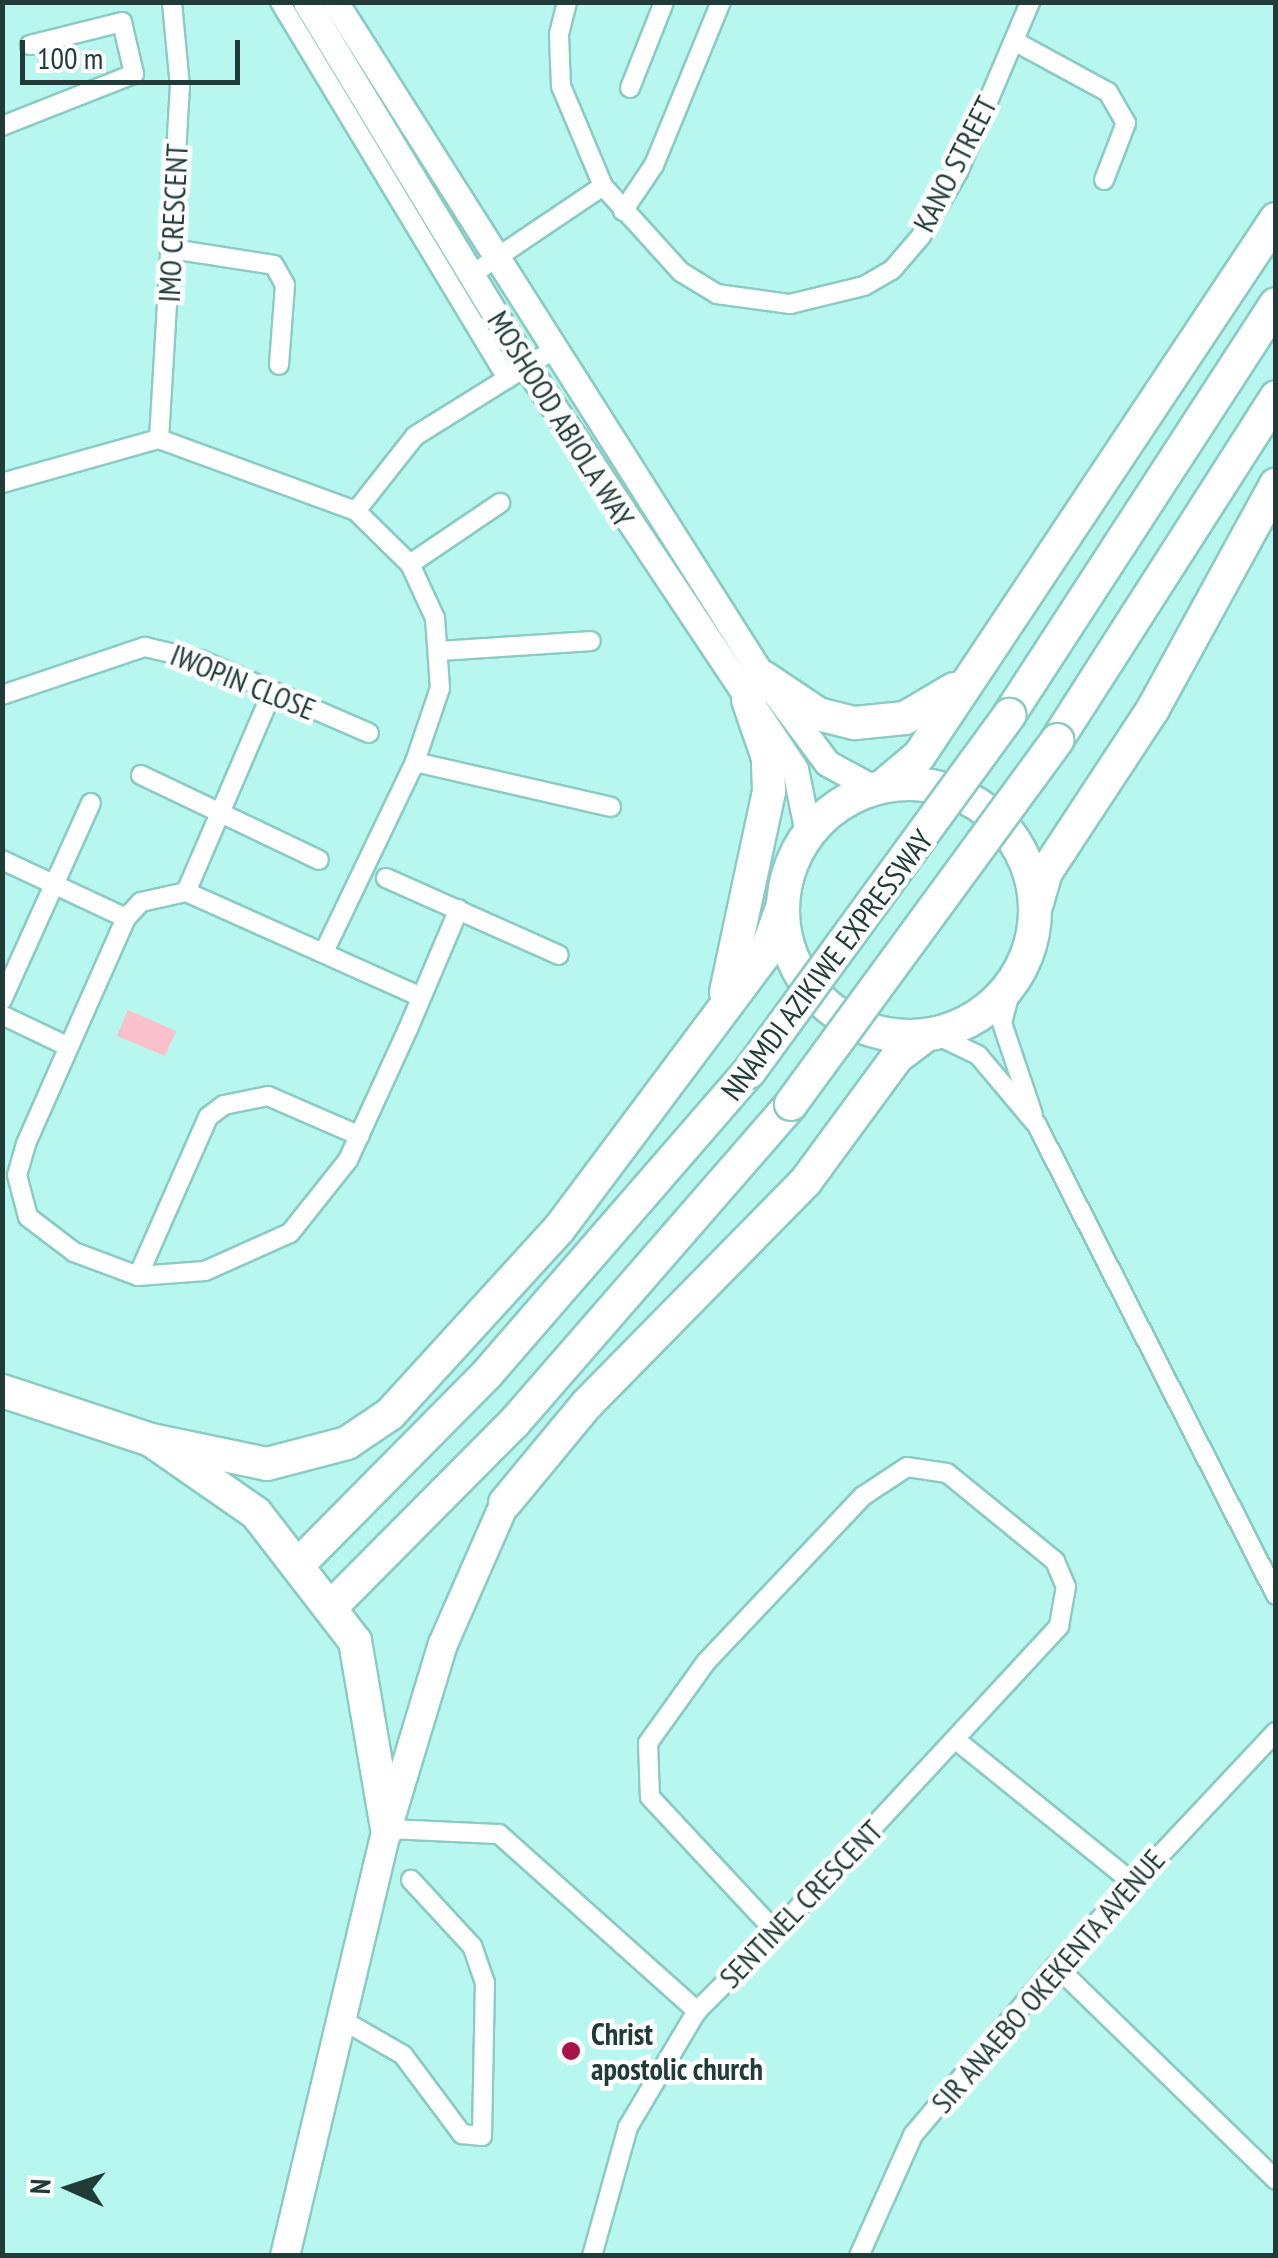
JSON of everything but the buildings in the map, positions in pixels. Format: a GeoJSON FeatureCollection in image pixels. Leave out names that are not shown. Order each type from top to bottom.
{"type":"FeatureCollection","features":[{"type":"Feature","properties":{"kind":"highway"},"geometry":{"type":"LineString","coordinates":[[930,1035],[872,1031],[824,1004],[792,959],[782,905],[808,833],[912,766],[961,683],[1102,488],[1276,219]]}},
{"type":"Feature","properties":{"kind":"highway"},"geometry":{"type":"LineString","coordinates":[[1245,267],[1276,234]]}},
{"type":"Feature","properties":{"kind":"highway","name":"NNAMDI AZIKIWE EXPRESSWAY"},"geometry":{"type":"LineString","coordinates":[[299,1564],[350,1517],[624,1222],[749,1072],[1008,715],[1276,304]]}},
{"type":"Feature","properties":{"kind":"highway","name":"NNAMDI AZIKIWE EXPRESSWAY"},"geometry":{"type":"LineString","coordinates":[[330,1608],[514,1423],[791,1104],[1058,740],[1276,397]]}},
{"type":"Feature","properties":{"kind":"highway"},"geometry":{"type":"LineString","coordinates":[[504,1503],[587,1404],[806,1181],[897,1057],[930,1035],[978,1014],[1013,981],[1046,872],[1154,709],[1276,484]]}},
{"type":"Feature","properties":{"kind":"highway"},"geometry":{"type":"LineString","coordinates":[[756,688],[818,714],[855,723],[905,718],[961,683]]}},
{"type":"Feature","properties":{"kind":"highway"},"geometry":{"type":"LineString","coordinates":[[714,1020],[735,967],[769,792],[768,758],[756,688]]}},
{"type":"Feature","properties":{"kind":"highway"},"geometry":{"type":"LineString","coordinates":[[878,787],[915,783],[976,802],[1020,850],[1035,913]]}},
{"type":"Feature","properties":{"kind":"highway","name":"NNAMDI AZIKIWE EXPRESSWAY"},"geometry":{"type":"LineString","coordinates":[[443,1363],[560,1230],[766,952],[782,905]]}},
{"type":"Feature","properties":{"kind":"highway"},"geometry":{"type":"LineString","coordinates":[[2,1391],[151,1440],[223,1459],[303,1459],[347,1443],[443,1363]]}},
{"type":"Feature","properties":{"kind":"highway"},"geometry":{"type":"LineString","coordinates":[[350,1517],[443,1363]]}},
{"type":"Feature","properties":{"kind":"highway"},"geometry":{"type":"LineString","coordinates":[[151,1440],[256,1514],[299,1564],[355,1641],[387,1829]]}},
{"type":"Feature","properties":{"kind":"main road","name":"MOSHOOD ABIOLA WAY"},"geometry":{"type":"LineString","coordinates":[[306,2],[471,275],[517,373],[756,688],[827,764],[878,787]]}},
{"type":"Feature","properties":{"kind":"main road","name":"MOSHOOD ABIOLA WAY"},"geometry":{"type":"LineString","coordinates":[[335,2],[756,688],[801,782],[808,833]]}},
{"type":"Feature","properties":{"kind":"main road"},"geometry":{"type":"LineString","coordinates":[[285,2256],[338,2018],[387,1829],[443,1644],[504,1503]]}},
{"type":"Feature","properties":{"kind":"street"},"geometry":{"type":"LineString","coordinates":[[280,2],[517,373]]}},
{"type":"Feature","properties":{"kind":"street","name":"KANO STREET"},"geometry":{"type":"LineString","coordinates":[[567,2],[558,35],[562,86],[603,186],[666,260],[717,294],[790,304],[864,286],[892,270],[921,236],[958,172],[1030,2]]}},
{"type":"Feature","properties":{"kind":"street"},"geometry":{"type":"LineString","coordinates":[[630,88],[664,2]]}},
{"type":"Feature","properties":{"kind":"street"},"geometry":{"type":"LineString","coordinates":[[622,211],[654,165],[721,2]]}},
{"type":"Feature","properties":{"kind":"street","name":"IMO CRESCENT"},"geometry":{"type":"LineString","coordinates":[[159,439],[180,88],[176,4]]}},
{"type":"Feature","properties":{"kind":"street"},"geometry":{"type":"LineString","coordinates":[[2,126],[134,74],[122,22],[30,46]]}},
{"type":"Feature","properties":{"kind":"street"},"geometry":{"type":"LineString","coordinates":[[1014,40],[1108,92],[1126,123],[1104,180]]}},
{"type":"Feature","properties":{"kind":"street"},"geometry":{"type":"LineString","coordinates":[[471,275],[603,186]]}},
{"type":"Feature","properties":{"kind":"street"},"geometry":{"type":"LineString","coordinates":[[172,249],[274,265],[285,285],[279,365]]}},
{"type":"Feature","properties":{"kind":"street"},"geometry":{"type":"LineString","coordinates":[[356,512],[415,436],[550,352]]}},
{"type":"Feature","properties":{"kind":"street"},"geometry":{"type":"LineString","coordinates":[[2,483],[159,439],[356,512],[410,564],[441,651],[440,688],[415,762],[324,952]]}},
{"type":"Feature","properties":{"kind":"street"},"geometry":{"type":"LineString","coordinates":[[410,564],[500,503]]}},
{"type":"Feature","properties":{"kind":"street"},"geometry":{"type":"LineString","coordinates":[[441,651],[591,640]]}},
{"type":"Feature","properties":{"kind":"street","name":"IWOPIN CLOSE"},"geometry":{"type":"LineString","coordinates":[[2,695],[145,647],[201,660],[369,733]]}},
{"type":"Feature","properties":{"kind":"street"},"geometry":{"type":"LineString","coordinates":[[186,892],[272,692]]}},
{"type":"Feature","properties":{"kind":"street"},"geometry":{"type":"LineString","coordinates":[[415,762],[611,807]]}},
{"type":"Feature","properties":{"kind":"street"},"geometry":{"type":"LineString","coordinates":[[140,775],[319,860]]}},
{"type":"Feature","properties":{"kind":"street"},"geometry":{"type":"LineString","coordinates":[[2,1000],[91,803]]}},
{"type":"Feature","properties":{"kind":"street"},"geometry":{"type":"LineString","coordinates":[[2,860],[126,918]]}},
{"type":"Feature","properties":{"kind":"street"},"geometry":{"type":"LineString","coordinates":[[386,878],[559,955]]}},
{"type":"Feature","properties":{"kind":"street"},"geometry":{"type":"LineString","coordinates":[[421,997],[186,892],[141,902],[126,918],[26,1144],[18,1198],[47,1235],[138,1276],[205,1271],[268,1248],[310,1217],[360,1136],[421,997],[459,909]]}},
{"type":"Feature","properties":{"kind":"street"},"geometry":{"type":"LineString","coordinates":[[1013,981],[1002,1023],[1036,1125],[1276,1595]]}},
{"type":"Feature","properties":{"kind":"street"},"geometry":{"type":"LineString","coordinates":[[2,1015],[70,1047]]}},
{"type":"Feature","properties":{"kind":"street"},"geometry":{"type":"LineString","coordinates":[[930,1035],[978,1056],[1036,1125]]}},
{"type":"Feature","properties":{"kind":"street"},"geometry":{"type":"LineString","coordinates":[[138,1276],[208,1117],[224,1105],[268,1096],[360,1136]]}},
{"type":"Feature","properties":{"kind":"street","name":"SENTINEL CRESCENT"},"geometry":{"type":"LineString","coordinates":[[592,2256],[628,2126],[697,2011],[776,1932],[1052,1638],[1066,1588],[1040,1543],[960,1480],[906,1467],[862,1496],[680,1692],[648,1743],[650,1797],[776,1932]]}},
{"type":"Feature","properties":{"kind":"street","name":"SIR ANAEBO OKEKENTA AVENUE"},"geometry":{"type":"LineString","coordinates":[[859,2256],[913,2135],[1056,1966],[1276,1732]]}},
{"type":"Feature","properties":{"kind":"street"},"geometry":{"type":"LineString","coordinates":[[956,1740],[1132,1882]]}},
{"type":"Feature","properties":{"kind":"street"},"geometry":{"type":"LineString","coordinates":[[387,1829],[499,1834],[697,2011]]}},
{"type":"Feature","properties":{"kind":"street"},"geometry":{"type":"LineString","coordinates":[[338,2018],[402,2055],[462,2134],[482,2136],[485,1983],[472,1946],[411,1880]]}},
{"type":"Feature","properties":{"kind":"street"},"geometry":{"type":"LineString","coordinates":[[1056,1966],[1276,2180]]}},
{"type":"Feature","properties":{"kind":"shaded area"},"geometry":{"type":"Polygon","coordinates":[[[128,1010],[176,1031],[165,1056],[117,1036],[128,1010]]]}},
{"type":"Feature","properties":{"kind":"place","name":"Christ apostolic church"},"geometry":{"type":"Point","coordinates":[571,2051]}}]}
